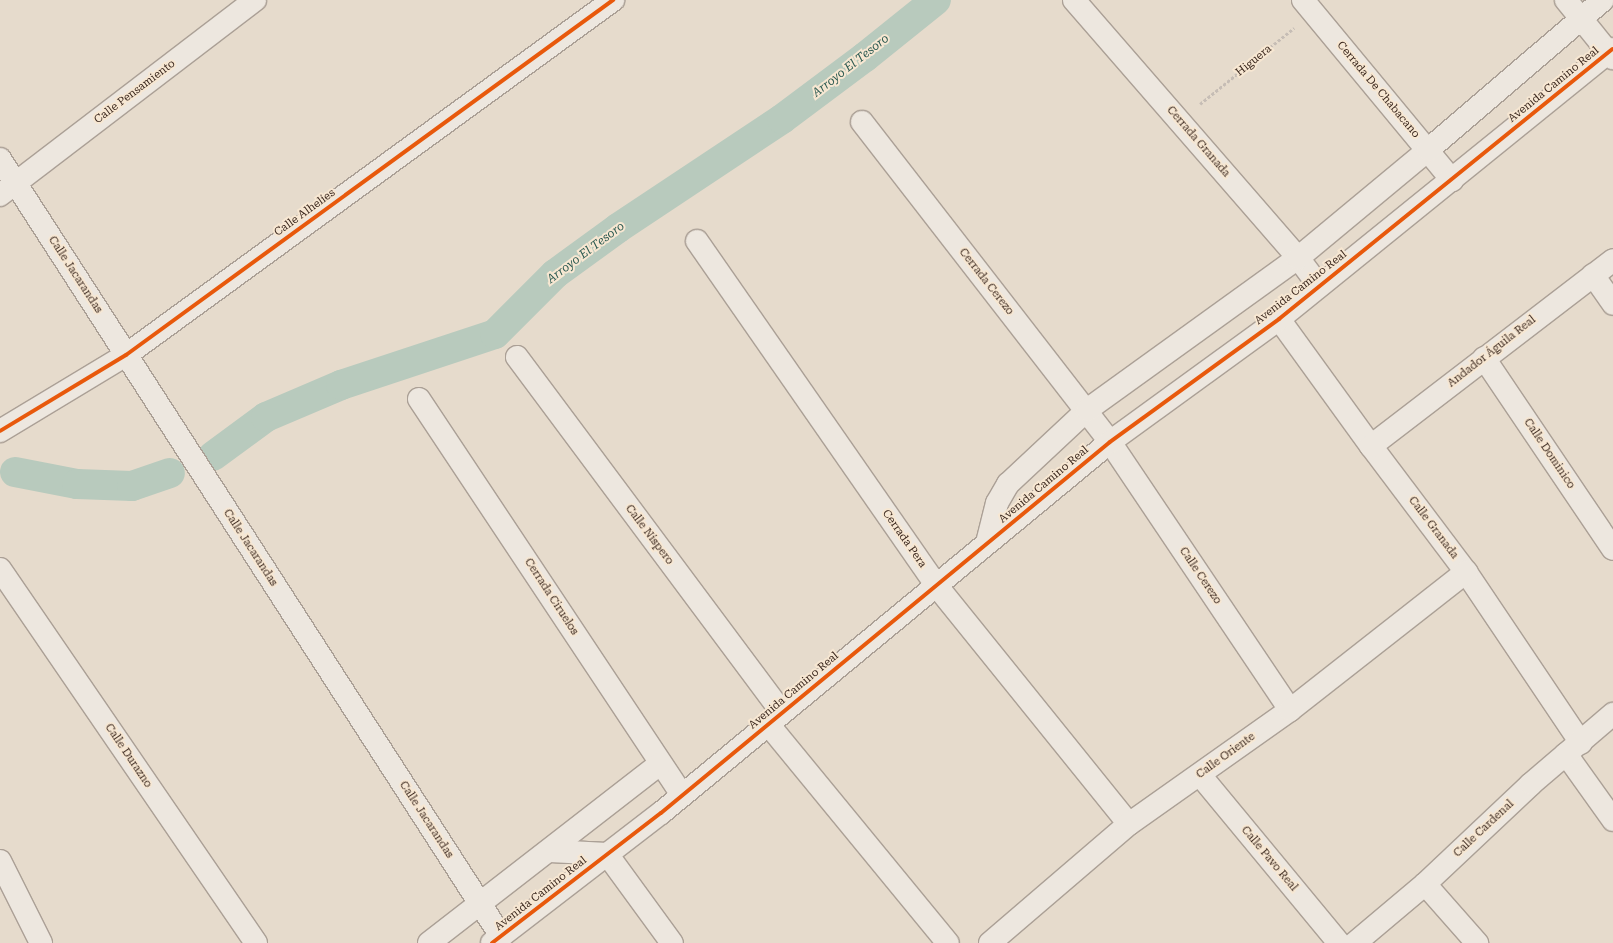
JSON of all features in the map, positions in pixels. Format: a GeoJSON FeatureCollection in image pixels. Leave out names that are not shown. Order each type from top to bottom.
{"type":"FeatureCollection","features":[{"type":"Feature","properties":{"kind":"street","name":"Calle Pensamiento"},"geometry":{"type":"LineString","coordinates":[[8,189],[255,0]]}},
{"type":"Feature","properties":{"kind":"street","name":"Calle Alhelíes"},"geometry":{"type":"LineString","coordinates":[[0,431],[126,355],[613,0]]}},
{"type":"Feature","properties":{"kind":"street","name":"Cerrada Granada"},"geometry":{"type":"LineString","coordinates":[[1074,0],[1298,258],[1319,286]]}},
{"type":"Feature","properties":{"kind":"street"},"geometry":{"type":"LineString","coordinates":[[1566,0],[1612,53]]}},
{"type":"Feature","properties":{"kind":"street","name":"Avenida Camino Real"},"geometry":{"type":"LineString","coordinates":[[987,543],[997,503],[1008,484],[1087,410],[1298,258],[1428,150],[1603,0]]}},
{"type":"Feature","properties":{"kind":"street","name":"Cerrada De Chabacano"},"geometry":{"type":"LineString","coordinates":[[1308,6],[1452,180]]}},
{"type":"Feature","properties":{"kind":"street","name":"Avenida Camino Real"},"geometry":{"type":"LineString","coordinates":[[496,940],[682,796],[1110,442],[1279,319],[1612,53]]}},
{"type":"Feature","properties":{"kind":"street","name":"Cerrada Cerezo"},"geometry":{"type":"LineString","coordinates":[[862,122],[1087,410],[1110,442]]}},
{"type":"Feature","properties":{"kind":"street","name":"Calle Jacarandas"},"geometry":{"type":"LineString","coordinates":[[0,159],[8,189],[126,355],[480,905],[496,940]]}},
{"type":"Feature","properties":{"kind":"street","name":"Cerrada Pera"},"geometry":{"type":"LineString","coordinates":[[697,241],[936,586],[1129,824]]}},
{"type":"Feature","properties":{"kind":"street","name":"Andador Águila Real"},"geometry":{"type":"LineString","coordinates":[[1371,446],[1613,260]]}},
{"type":"Feature","properties":{"kind":"street"},"geometry":{"type":"LineString","coordinates":[[1593,275],[1613,304]]}},
{"type":"Feature","properties":{"kind":"street","name":"Calle Granada"},"geometry":{"type":"LineString","coordinates":[[1279,319],[1371,446],[1466,572],[1574,749],[1613,820]]}},
{"type":"Feature","properties":{"kind":"street","name":"Calle Níspero"},"geometry":{"type":"LineString","coordinates":[[517,357],[775,718],[948,943]]}},
{"type":"Feature","properties":{"kind":"street","name":"Calle Dominico"},"geometry":{"type":"LineString","coordinates":[[1484,358],[1613,549]]}},
{"type":"Feature","properties":{"kind":"street","name":"Cerrada Ciruelos"},"geometry":{"type":"LineString","coordinates":[[420,399],[682,796]]}},
{"type":"Feature","properties":{"kind":"street","name":"Calle Cerezo"},"geometry":{"type":"LineString","coordinates":[[1110,442],[1290,710]]}},
{"type":"Feature","properties":{"kind":"street","name":"Calle Durazno"},"geometry":{"type":"LineString","coordinates":[[0,569],[256,943]]}},
{"type":"Feature","properties":{"kind":"street","name":"Calle Oriente"},"geometry":{"type":"LineString","coordinates":[[992,942],[1129,824],[1290,710],[1466,572]]}},
{"type":"Feature","properties":{"kind":"street","name":"Calle Cardenal"},"geometry":{"type":"LineString","coordinates":[[1355,943],[1425,884],[1531,784],[1574,749],[1613,714]]}},
{"type":"Feature","properties":{"kind":"street"},"geometry":{"type":"LineString","coordinates":[[429,943],[550,851],[660,764]]}},
{"type":"Feature","properties":{"kind":"street","name":"Calle Pavo Real"},"geometry":{"type":"LineString","coordinates":[[1200,775],[1339,943]]}},
{"type":"Feature","properties":{"kind":"street"},"geometry":{"type":"LineString","coordinates":[[550,851],[607,854],[672,943]]}},
{"type":"Feature","properties":{"kind":"street"},"geometry":{"type":"LineString","coordinates":[[0,861],[41,943]]}},
{"type":"Feature","properties":{"kind":"street"},"geometry":{"type":"LineString","coordinates":[[1425,884],[1477,943]]}},
{"type":"Feature","properties":{"kind":"waterway","name":"Arroyo El Tesoro"},"geometry":{"type":"LineString","coordinates":[[213,456],[266,417],[341,385],[495,334],[555,274],[618,228],[782,119],[865,57],[936,0]]}},
{"type":"Feature","properties":{"kind":"waterway","name":"Arroyo El Tesoro"},"geometry":{"type":"LineString","coordinates":[[15,472],[77,484],[132,486],[170,473]]}},
{"type":"Feature","properties":{"kind":"cycle path"},"geometry":{"type":"LineString","coordinates":[[0,431],[126,355],[613,0]]}},
{"type":"Feature","properties":{"kind":"cycle path"},"geometry":{"type":"LineString","coordinates":[[492,943],[661,813],[1110,442],[1279,319],[1613,49]]}}]}
